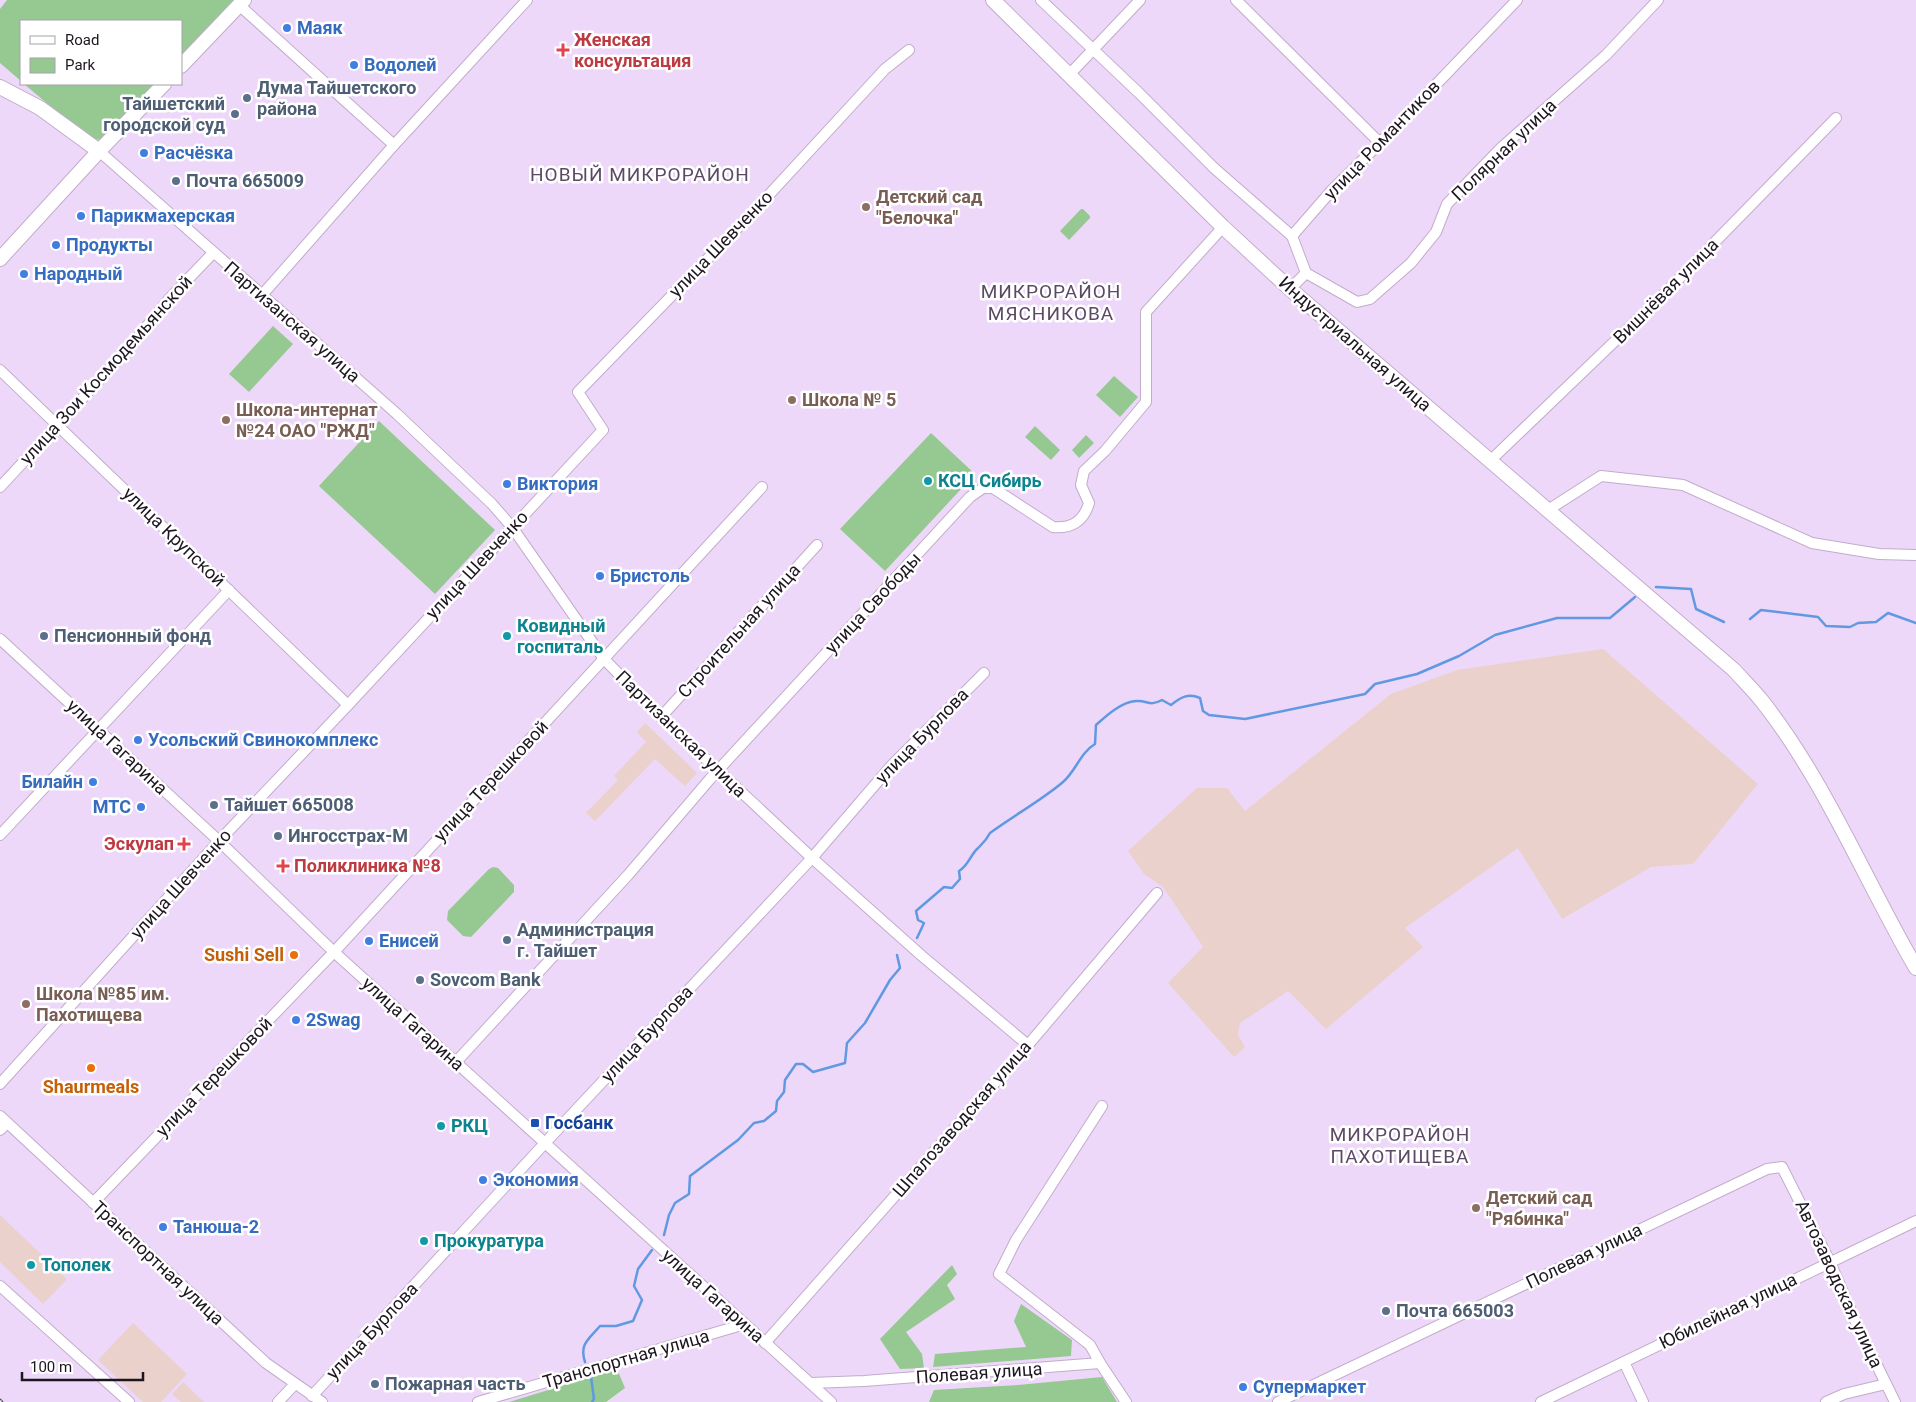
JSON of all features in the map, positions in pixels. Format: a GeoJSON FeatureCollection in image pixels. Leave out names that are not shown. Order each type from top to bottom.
{"type":"FeatureCollection","features":[{"type":"Feature","properties":{"kind":"street"},"geometry":{"type":"LineString","coordinates":[[262,296],[394,145],[527,0]]}},
{"type":"Feature","properties":{"kind":"street","name":"Индустриальная улица"},"geometry":{"type":"LineString","coordinates":[[993,0],[1223,227],[1290,289],[1734,670],[1762,701],[1789,739],[1826,801],[1916,968]]}},
{"type":"Feature","properties":{"kind":"street"},"geometry":{"type":"LineString","coordinates":[[1041,0],[1214,168],[1292,236],[1306,273],[1290,289]]}},
{"type":"Feature","properties":{"kind":"street"},"geometry":{"type":"LineString","coordinates":[[1068,76],[1140,0]]}},
{"type":"Feature","properties":{"kind":"street"},"geometry":{"type":"LineString","coordinates":[[1236,0],[1380,143]]}},
{"type":"Feature","properties":{"kind":"street","name":"улица Романтиков"},"geometry":{"type":"LineString","coordinates":[[1292,236],[1332,190],[1380,143],[1517,0]]}},
{"type":"Feature","properties":{"kind":"street","name":"Полярная улица"},"geometry":{"type":"LineString","coordinates":[[1306,273],[1357,302],[1370,299],[1411,262],[1436,232],[1447,204],[1501,148],[1606,55],[1658,0]]}},
{"type":"Feature","properties":{"kind":"street"},"geometry":{"type":"LineString","coordinates":[[182,65],[242,2],[394,145]]}},
{"type":"Feature","properties":{"kind":"street","name":"улица Шевченко"},"geometry":{"type":"LineString","coordinates":[[0,1084],[219,842],[602,430],[578,392],[755,210],[885,69],[909,50]]}},
{"type":"Feature","properties":{"kind":"street"},"geometry":{"type":"LineString","coordinates":[[0,259],[163,85]]}},
{"type":"Feature","properties":{"kind":"street","name":"Партизанская улица"},"geometry":{"type":"LineString","coordinates":[[0,87],[40,108],[80,136],[183,224],[213,253],[397,414],[492,504],[512,526],[604,659],[661,717],[812,858],[922,956],[1028,1045]]}},
{"type":"Feature","properties":{"kind":"street","name":"Вишнёвая улица"},"geometry":{"type":"LineString","coordinates":[[1491,460],[1664,294],[1836,118]]}},
{"type":"Feature","properties":{"kind":"street","name":"улица Свободы"},"geometry":{"type":"LineString","coordinates":[[456,1062],[621,882],[718,770],[970,498],[983,488],[993,488],[1052,527],[1061,528],[1076,524],[1084,515],[1088,503],[1081,485],[1084,471],[1105,451],[1146,402],[1146,312],[1223,227]]}},
{"type":"Feature","properties":{"kind":"street","name":"улица Зои Космодемьянской"},"geometry":{"type":"LineString","coordinates":[[0,487],[130,347],[169,300],[213,253]]}},
{"type":"Feature","properties":{"kind":"street","name":"улица Крупской"},"geometry":{"type":"LineString","coordinates":[[0,370],[348,705]]}},
{"type":"Feature","properties":{"kind":"street"},"geometry":{"type":"LineString","coordinates":[[1548,510],[1601,476],[1683,485],[1812,543],[1879,554],[1916,555]]}},
{"type":"Feature","properties":{"kind":"street","name":"улица Терешковой"},"geometry":{"type":"LineString","coordinates":[[93,1203],[334,952],[762,487]]}},
{"type":"Feature","properties":{"kind":"street","name":"Строительная улица"},"geometry":{"type":"LineString","coordinates":[[661,717],[818,545]]}},
{"type":"Feature","properties":{"kind":"street"},"geometry":{"type":"LineString","coordinates":[[0,835],[229,590]]}},
{"type":"Feature","properties":{"kind":"street","name":"улица Гагарина"},"geometry":{"type":"LineString","coordinates":[[0,639],[219,842],[334,952],[831,1402]]}},
{"type":"Feature","properties":{"kind":"street","name":"улица Бурлова"},"geometry":{"type":"LineString","coordinates":[[312,1396],[544,1143],[812,858],[892,765],[984,673]]}},
{"type":"Feature","properties":{"kind":"street","name":"Шпалозаводская улица"},"geometry":{"type":"LineString","coordinates":[[765,1343],[1028,1045],[1158,893]]}},
{"type":"Feature","properties":{"kind":"street"},"geometry":{"type":"LineString","coordinates":[[1102,1106],[1016,1240],[999,1274],[1090,1345],[1126,1402]]}},
{"type":"Feature","properties":{"kind":"street","name":"Транспортная улица"},"geometry":{"type":"LineString","coordinates":[[2,1123],[93,1203],[266,1364],[322,1402]]}},
{"type":"Feature","properties":{"kind":"street","name":"Полевая улица"},"geometry":{"type":"LineString","coordinates":[[1278,1402],[1767,1169],[1782,1167]]}},
{"type":"Feature","properties":{"kind":"street","name":"Автозаводская улица"},"geometry":{"type":"LineString","coordinates":[[1782,1167],[1830,1262],[1858,1327],[1895,1402]]}},
{"type":"Feature","properties":{"kind":"street","name":"Юбилейная улица"},"geometry":{"type":"LineString","coordinates":[[1541,1402],[1916,1221]]}},
{"type":"Feature","properties":{"kind":"street"},"geometry":{"type":"LineString","coordinates":[[0,1286],[130,1402]]}},
{"type":"Feature","properties":{"kind":"street","name":"Транспортная улица"},"geometry":{"type":"LineString","coordinates":[[478,1402],[745,1324]]}},
{"type":"Feature","properties":{"kind":"street"},"geometry":{"type":"LineString","coordinates":[[1624,1362],[1643,1402]]}},
{"type":"Feature","properties":{"kind":"street","name":"Полевая улица"},"geometry":{"type":"LineString","coordinates":[[811,1383],[864,1381],[1100,1363]]}},
{"type":"Feature","properties":{"kind":"street"},"geometry":{"type":"LineString","coordinates":[[278,1402],[295,1384]]}},
{"type":"Feature","properties":{"kind":"street"},"geometry":{"type":"LineString","coordinates":[[1826,1402],[1844,1394],[1886,1384]]}},
{"type":"Feature","properties":{"kind":"shaded area"},"geometry":{"type":"Polygon","coordinates":[[[1603,649],[1758,784],[1693,864],[1651,867],[1562,919],[1518,848],[1405,928],[1423,947],[1326,1029],[1288,991],[1240,1023],[1238,1035],[1245,1047],[1234,1057],[1168,983],[1203,947],[1163,887],[1144,874],[1128,851],[1197,788],[1227,788],[1245,811],[1391,694],[1457,670],[1603,649]]]}},
{"type":"Feature","properties":{"kind":"shaded area"},"geometry":{"type":"Polygon","coordinates":[[[645,723],[697,773],[685,786],[655,759],[595,821],[586,813],[618,780],[614,776],[646,742],[637,732],[645,723]]]}},
{"type":"Feature","properties":{"kind":"shaded area"},"geometry":{"type":"Polygon","coordinates":[[[0,1215],[67,1279],[43,1304],[0,1262],[0,1215]]]}},
{"type":"Feature","properties":{"kind":"shaded area"},"geometry":{"type":"Polygon","coordinates":[[[133,1323],[187,1374],[161,1402],[143,1402],[98,1360],[133,1323]]]}},
{"type":"Feature","properties":{"kind":"shaded area"},"geometry":{"type":"Polygon","coordinates":[[[183,1382],[204,1402],[181,1402],[172,1394],[183,1382]]]}},
{"type":"Feature","properties":{"kind":"green space"},"geometry":{"type":"Polygon","coordinates":[[[7,0],[234,0],[182,56],[182,20],[20,20],[20,80],[0,63],[0,9],[7,0]]]}},
{"type":"Feature","properties":{"kind":"green space"},"geometry":{"type":"Polygon","coordinates":[[[25,85],[156,85],[108,137],[92,141],[25,85]]]}},
{"type":"Feature","properties":{"kind":"green space"},"geometry":{"type":"Polygon","coordinates":[[[1081,209],[1090,218],[1069,240],[1060,231],[1081,209]]]}},
{"type":"Feature","properties":{"kind":"green space"},"geometry":{"type":"Polygon","coordinates":[[[273,326],[293,344],[249,392],[229,374],[273,326]]]}},
{"type":"Feature","properties":{"kind":"green space"},"geometry":{"type":"Polygon","coordinates":[[[1114,376],[1138,397],[1120,417],[1096,395],[1114,376]]]}},
{"type":"Feature","properties":{"kind":"green space"},"geometry":{"type":"Polygon","coordinates":[[[379,421],[495,530],[435,594],[319,486],[379,421]]]}},
{"type":"Feature","properties":{"kind":"green space"},"geometry":{"type":"Polygon","coordinates":[[[1035,426],[1060,450],[1051,460],[1025,437],[1035,426]]]}},
{"type":"Feature","properties":{"kind":"green space"},"geometry":{"type":"Polygon","coordinates":[[[931,433],[975,474],[885,571],[840,529],[931,433]]]}},
{"type":"Feature","properties":{"kind":"green space"},"geometry":{"type":"Polygon","coordinates":[[[1086,435],[1094,443],[1079,458],[1072,450],[1086,435]]]}},
{"type":"Feature","properties":{"kind":"green space"},"geometry":{"type":"Polygon","coordinates":[[[493,867],[498,868],[514,885],[514,892],[471,937],[463,936],[447,920],[448,911],[493,867]]]}},
{"type":"Feature","properties":{"kind":"green space"},"geometry":{"type":"Polygon","coordinates":[[[952,1265],[957,1274],[947,1285],[955,1299],[906,1332],[922,1354],[924,1368],[900,1369],[880,1339],[952,1265]]]}},
{"type":"Feature","properties":{"kind":"green space"},"geometry":{"type":"Polygon","coordinates":[[[1021,1304],[1072,1340],[1071,1356],[933,1367],[935,1354],[1026,1347],[1014,1321],[1021,1304]]]}},
{"type":"Feature","properties":{"kind":"green space"},"geometry":{"type":"Polygon","coordinates":[[[617,1369],[625,1388],[606,1402],[509,1402],[617,1369]]]}},
{"type":"Feature","properties":{"kind":"green space"},"geometry":{"type":"Polygon","coordinates":[[[1102,1377],[1117,1402],[929,1402],[934,1390],[1102,1377]]]}},
{"type":"Feature","properties":{"kind":"waterway"},"geometry":{"type":"LineString","coordinates":[[1656,587],[1691,589],[1696,609],[1724,622]]}},
{"type":"Feature","properties":{"kind":"waterway"},"geometry":{"type":"LineString","coordinates":[[917,938],[924,923],[918,920],[916,911],[944,887],[952,888],[960,879],[959,871],[990,833],[1063,782],[1086,752],[1095,744],[1096,725],[1114,710],[1125,704],[1136,701],[1154,703],[1162,700],[1171,705],[1181,698],[1192,696],[1200,698],[1203,711],[1209,715],[1245,719],[1365,694],[1375,684],[1417,674],[1459,656],[1495,635],[1557,618],[1610,618],[1635,597]]}},
{"type":"Feature","properties":{"kind":"waterway"},"geometry":{"type":"LineString","coordinates":[[1750,619],[1761,610],[1818,617],[1826,626],[1850,627],[1858,623],[1876,622],[1888,613],[1916,623]]}},
{"type":"Feature","properties":{"kind":"waterway"},"geometry":{"type":"LineString","coordinates":[[664,1235],[669,1215],[675,1203],[689,1194],[690,1176],[738,1140],[754,1123],[764,1121],[776,1111],[777,1101],[784,1092],[785,1080],[796,1064],[803,1064],[813,1072],[845,1063],[847,1043],[865,1023],[890,980],[900,968],[897,955]]}},
{"type":"Feature","properties":{"kind":"waterway"},"geometry":{"type":"LineString","coordinates":[[585,1362],[583,1356],[584,1346],[600,1326],[616,1326],[633,1321],[642,1300],[634,1286],[638,1269],[652,1250]]}},
{"type":"Feature","properties":{"kind":"waterway"},"geometry":{"type":"LineString","coordinates":[[591,1377],[594,1399],[592,1402]]}},
{"type":"Feature","properties":{"kind":"place","name":"Маяк"},"geometry":{"type":"Point","coordinates":[287,28]}},
{"type":"Feature","properties":{"kind":"place","name":"Женская консультация"},"geometry":{"type":"Point","coordinates":[563,50]}},
{"type":"Feature","properties":{"kind":"place","name":"Водолей"},"geometry":{"type":"Point","coordinates":[354,65]}},
{"type":"Feature","properties":{"kind":"place","name":"Дума Тайшетского района"},"geometry":{"type":"Point","coordinates":[247,98]}},
{"type":"Feature","properties":{"kind":"place","name":"Тайшетский городской суд"},"geometry":{"type":"Point","coordinates":[235,114]}},
{"type":"Feature","properties":{"kind":"place","name":"Расчёsка"},"geometry":{"type":"Point","coordinates":[144,153]}},
{"type":"Feature","properties":{"kind":"place","name":"Почта 665009"},"geometry":{"type":"Point","coordinates":[176,181]}},
{"type":"Feature","properties":{"kind":"place","name":"Детский сад \"Белочка\""},"geometry":{"type":"Point","coordinates":[866,207]}},
{"type":"Feature","properties":{"kind":"place","name":"Парикмахерская"},"geometry":{"type":"Point","coordinates":[81,216]}},
{"type":"Feature","properties":{"kind":"place","name":"Продукты"},"geometry":{"type":"Point","coordinates":[56,245]}},
{"type":"Feature","properties":{"kind":"place","name":"Народный"},"geometry":{"type":"Point","coordinates":[24,274]}},
{"type":"Feature","properties":{"kind":"place","name":"Школа № 5"},"geometry":{"type":"Point","coordinates":[792,400]}},
{"type":"Feature","properties":{"kind":"place","name":"Школа-интернат №24 ОАО \"РЖД\""},"geometry":{"type":"Point","coordinates":[226,420]}},
{"type":"Feature","properties":{"kind":"place","name":"КСЦ Сибирь"},"geometry":{"type":"Point","coordinates":[928,481]}},
{"type":"Feature","properties":{"kind":"place","name":"Виктория"},"geometry":{"type":"Point","coordinates":[507,484]}},
{"type":"Feature","properties":{"kind":"place","name":"Бристоль"},"geometry":{"type":"Point","coordinates":[600,576]}},
{"type":"Feature","properties":{"kind":"place","name":"Пенсионный фонд"},"geometry":{"type":"Point","coordinates":[44,636]}},
{"type":"Feature","properties":{"kind":"place","name":"Ковидный госпиталь"},"geometry":{"type":"Point","coordinates":[507,636]}},
{"type":"Feature","properties":{"kind":"place","name":"Усольский Свинокомплекс"},"geometry":{"type":"Point","coordinates":[138,740]}},
{"type":"Feature","properties":{"kind":"place","name":"Билайн"},"geometry":{"type":"Point","coordinates":[93,782]}},
{"type":"Feature","properties":{"kind":"place","name":"Тайшет 665008"},"geometry":{"type":"Point","coordinates":[214,805]}},
{"type":"Feature","properties":{"kind":"place","name":"МТС"},"geometry":{"type":"Point","coordinates":[141,807]}},
{"type":"Feature","properties":{"kind":"place","name":"Ингосстрах-М"},"geometry":{"type":"Point","coordinates":[278,836]}},
{"type":"Feature","properties":{"kind":"place","name":"Эскулап"},"geometry":{"type":"Point","coordinates":[184,844]}},
{"type":"Feature","properties":{"kind":"place","name":"Поликлиника №8"},"geometry":{"type":"Point","coordinates":[283,866]}},
{"type":"Feature","properties":{"kind":"place","name":"Администрация г. Тайшет"},"geometry":{"type":"Point","coordinates":[507,940]}},
{"type":"Feature","properties":{"kind":"place","name":"Енисей"},"geometry":{"type":"Point","coordinates":[369,941]}},
{"type":"Feature","properties":{"kind":"place","name":"Sushi Sell"},"geometry":{"type":"Point","coordinates":[294,955]}},
{"type":"Feature","properties":{"kind":"place","name":"Sovcom Bank"},"geometry":{"type":"Point","coordinates":[420,980]}},
{"type":"Feature","properties":{"kind":"place","name":"Школа №85 им. Пахотищева"},"geometry":{"type":"Point","coordinates":[26,1004]}},
{"type":"Feature","properties":{"kind":"place","name":"2Swag"},"geometry":{"type":"Point","coordinates":[296,1020]}},
{"type":"Feature","properties":{"kind":"place","name":"Shaurmeals"},"geometry":{"type":"Point","coordinates":[91,1068]}},
{"type":"Feature","properties":{"kind":"place","name":"Госбанк"},"geometry":{"type":"Point","coordinates":[535,1123]}},
{"type":"Feature","properties":{"kind":"place","name":"РКЦ"},"geometry":{"type":"Point","coordinates":[441,1126]}},
{"type":"Feature","properties":{"kind":"place","name":"Экономия"},"geometry":{"type":"Point","coordinates":[483,1180]}},
{"type":"Feature","properties":{"kind":"place","name":"Детский сад \"Рябинка\""},"geometry":{"type":"Point","coordinates":[1476,1208]}},
{"type":"Feature","properties":{"kind":"place","name":"Танюша-2"},"geometry":{"type":"Point","coordinates":[163,1227]}},
{"type":"Feature","properties":{"kind":"place","name":"Прокуратура"},"geometry":{"type":"Point","coordinates":[424,1241]}},
{"type":"Feature","properties":{"kind":"place","name":"Тополек"},"geometry":{"type":"Point","coordinates":[31,1265]}},
{"type":"Feature","properties":{"kind":"place","name":"Почта 665003"},"geometry":{"type":"Point","coordinates":[1386,1311]}},
{"type":"Feature","properties":{"kind":"place","name":"Пожарная часть"},"geometry":{"type":"Point","coordinates":[375,1384]}},
{"type":"Feature","properties":{"kind":"place","name":"Супермаркет"},"geometry":{"type":"Point","coordinates":[1243,1387]}},
{"type":"Feature","properties":{"kind":"district","name":"НОВЫЙ МИКРОРАЙОН"},"geometry":{"type":"Point","coordinates":[640,174]}},
{"type":"Feature","properties":{"kind":"district","name":"МИКРОРАЙОН МЯСНИКОВА"},"geometry":{"type":"Point","coordinates":[1051,302]}},
{"type":"Feature","properties":{"kind":"district","name":"МИКРОРАЙОН ПАХОТИЩЕВА"},"geometry":{"type":"Point","coordinates":[1400,1145]}}]}
